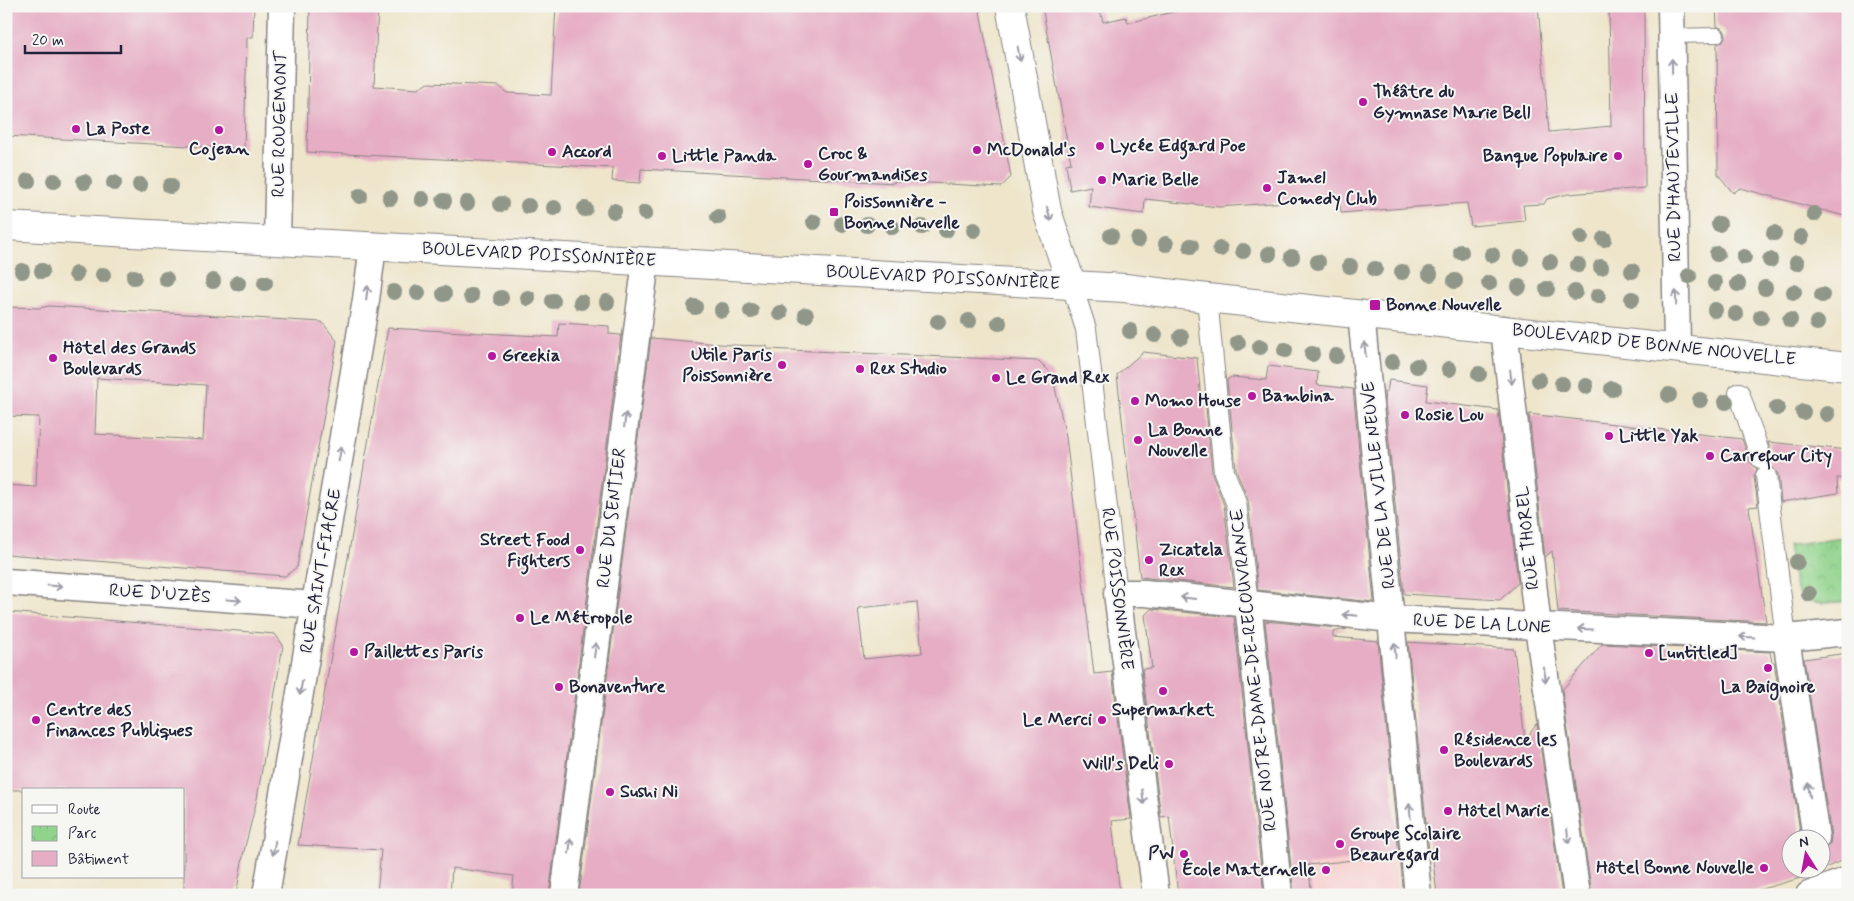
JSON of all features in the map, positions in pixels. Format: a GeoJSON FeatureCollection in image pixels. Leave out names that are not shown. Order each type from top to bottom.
{"type":"FeatureCollection","features":[{"type":"Feature","properties":{"kind":"main road"},"geometry":{"type":"LineString","coordinates":[[1010,6],[1047,211],[1072,286]]}},
{"type":"Feature","properties":{"kind":"main road","name":"BOULEVARD POISSONNIÈRE"},"geometry":{"type":"LineString","coordinates":[[6,226],[1072,286]]}},
{"type":"Feature","properties":{"kind":"main road","name":"BOULEVARD DE BONNE NOUVELLE"},"geometry":{"type":"LineString","coordinates":[[1072,286],[1125,288],[1848,367]]}},
{"type":"Feature","properties":{"kind":"street","name":"RUE ROUGEMONT"},"geometry":{"type":"LineString","coordinates":[[278,241],[282,6]]}},
{"type":"Feature","properties":{"kind":"street","name":"RUE D'HAUTEVILLE"},"geometry":{"type":"LineString","coordinates":[[1671,6],[1676,347]]}},
{"type":"Feature","properties":{"kind":"street","name":"RUE SAINT-FIACRE"},"geometry":{"type":"LineString","coordinates":[[266,895],[366,300],[373,246]]}},
{"type":"Feature","properties":{"kind":"street","name":"RUE DU SENTIER"},"geometry":{"type":"LineString","coordinates":[[564,895],[646,261]]}},
{"type":"Feature","properties":{"kind":"street","name":"RUE POISSONNIÈRE"},"geometry":{"type":"LineString","coordinates":[[1072,286],[1086,330],[1117,593],[1156,895]]}},
{"type":"Feature","properties":{"kind":"street","name":"RUE NOTRE-DAME-DE-RECOUVRANCE"},"geometry":{"type":"LineString","coordinates":[[1207,298],[1224,472],[1236,502],[1279,895]]}},
{"type":"Feature","properties":{"kind":"street","name":"RUE DE LA VILLE NEUVE"},"geometry":{"type":"LineString","coordinates":[[1361,314],[1418,895]]}},
{"type":"Feature","properties":{"kind":"street","name":"RUE THOREL"},"geometry":{"type":"LineString","coordinates":[[1504,329],[1538,627],[1577,895]]}},
{"type":"Feature","properties":{"kind":"street"},"geometry":{"type":"LineString","coordinates":[[1739,393],[1763,467],[1814,828]]}},
{"type":"Feature","properties":{"kind":"street","name":"RUE D'UZÈS"},"geometry":{"type":"LineString","coordinates":[[6,582],[315,605]]}},
{"type":"Feature","properties":{"kind":"street","name":"RUE DE LA LUNE"},"geometry":{"type":"LineString","coordinates":[[1117,593],[1145,593],[1392,619],[1538,627],[1786,638],[1848,632]]}},
{"type":"Feature","properties":{"kind":"street"},"geometry":{"type":"LineString","coordinates":[[1818,885],[1848,880]]}},
{"type":"Feature","properties":{"kind":"lane"},"geometry":{"type":"LineString","coordinates":[[1672,36],[1717,35]]}},
{"type":"Feature","properties":{"kind":"shaded area","name":"Groupe Scolaire Beauregard"},"geometry":{"type":"Polygon","coordinates":[[[1384,773],[1398,895],[1294,895],[1282,789],[1384,773]]]}},
{"type":"Feature","properties":{"kind":"green space"},"geometry":{"type":"Polygon","coordinates":[[[1848,536],[1848,601],[1816,603],[1806,600],[1795,586],[1788,545],[1848,536]]]}},
{"type":"Feature","properties":{"kind":"building"},"geometry":{"type":"Polygon","coordinates":[[[6,6],[254,6],[253,37],[247,37],[244,149],[6,136],[6,6]]]}},
{"type":"Feature","properties":{"kind":"building"},"geometry":{"type":"Polygon","coordinates":[[[310,6],[378,6],[374,86],[418,89],[428,83],[499,86],[507,93],[551,95],[556,6],[979,6],[1011,177],[1001,187],[641,169],[640,183],[612,181],[613,168],[307,152],[310,6]]]}},
{"type":"Feature","properties":{"kind":"building"},"geometry":{"type":"Polygon","coordinates":[[[1042,6],[1099,6],[1103,22],[1126,17],[1128,23],[1177,11],[1176,6],[1538,6],[1549,132],[1611,126],[1609,6],[1644,6],[1645,188],[1568,194],[1547,199],[1544,204],[1523,205],[1525,221],[1471,226],[1467,203],[1341,213],[1340,198],[1219,207],[1145,199],[1144,214],[1089,207],[1091,186],[1070,190],[1066,164],[1071,163],[1042,6]]]}},
{"type":"Feature","properties":{"kind":"building"},"geometry":{"type":"Polygon","coordinates":[[[1716,6],[1848,6],[1848,217],[1740,188],[1733,193],[1718,174],[1717,44],[1722,42],[1726,35],[1724,30],[1717,26],[1716,6]]]}},
{"type":"Feature","properties":{"kind":"building"},"geometry":{"type":"Polygon","coordinates":[[[49,306],[322,322],[337,341],[297,567],[285,576],[6,554],[6,485],[36,487],[39,417],[6,416],[6,307],[39,308],[49,306]],[[97,378],[95,434],[203,440],[206,385],[97,378]]]}},
{"type":"Feature","properties":{"kind":"building"},"geometry":{"type":"Polygon","coordinates":[[[559,323],[609,326],[609,334],[621,335],[549,895],[512,895],[514,876],[452,868],[450,895],[377,895],[381,850],[298,845],[388,328],[558,337],[559,323]]]}},
{"type":"Feature","properties":{"kind":"building"},"geometry":{"type":"Polygon","coordinates":[[[651,338],[767,346],[767,349],[1039,361],[1052,374],[1066,437],[1094,674],[1112,672],[1131,819],[1112,821],[1120,895],[579,895],[651,338]],[[917,602],[858,608],[864,659],[922,653],[917,602]]]}},
{"type":"Feature","properties":{"kind":"building"},"geometry":{"type":"Polygon","coordinates":[[[1143,352],[1197,358],[1201,400],[1205,397],[1212,473],[1224,505],[1234,587],[1140,577],[1117,375],[1143,352]]]}},
{"type":"Feature","properties":{"kind":"building"},"geometry":{"type":"Polygon","coordinates":[[[1268,366],[1318,372],[1317,385],[1353,389],[1374,602],[1258,590],[1248,500],[1236,469],[1227,380],[1231,377],[1266,380],[1268,366]]]}},
{"type":"Feature","properties":{"kind":"building"},"geometry":{"type":"Polygon","coordinates":[[[1389,380],[1428,385],[1426,401],[1498,410],[1518,583],[1500,600],[1404,594],[1384,392],[1387,392],[1389,380]]]}},
{"type":"Feature","properties":{"kind":"building"},"geometry":{"type":"Polygon","coordinates":[[[1529,414],[1742,439],[1750,462],[1757,469],[1754,477],[1758,506],[1749,507],[1766,622],[1558,611],[1552,551],[1545,557],[1529,414]]]}},
{"type":"Feature","properties":{"kind":"building"},"geometry":{"type":"Polygon","coordinates":[[[1768,442],[1848,450],[1848,479],[1837,478],[1838,493],[1781,502],[1778,474],[1770,465],[1772,455],[1768,442]]]}},
{"type":"Feature","properties":{"kind":"building"},"geometry":{"type":"Polygon","coordinates":[[[1151,609],[1234,617],[1264,895],[1178,895],[1169,816],[1161,817],[1142,669],[1152,668],[1145,615],[1151,609]]]}},
{"type":"Feature","properties":{"kind":"building"},"geometry":{"type":"Polygon","coordinates":[[[6,612],[275,634],[283,645],[257,799],[244,851],[236,895],[184,895],[185,788],[22,788],[22,790],[6,790],[6,612]]]}},
{"type":"Feature","properties":{"kind":"building"},"geometry":{"type":"Polygon","coordinates":[[[1265,621],[1347,629],[1333,632],[1333,637],[1378,641],[1399,855],[1308,865],[1312,895],[1294,895],[1265,621]]]}},
{"type":"Feature","properties":{"kind":"building"},"geometry":{"type":"Polygon","coordinates":[[[1408,642],[1514,649],[1525,740],[1537,724],[1562,895],[1437,895],[1432,852],[1429,852],[1408,642]]]}},
{"type":"Feature","properties":{"kind":"building"},"geometry":{"type":"Polygon","coordinates":[[[1602,644],[1770,652],[1772,662],[1774,662],[1799,828],[1782,828],[1782,878],[1800,878],[1741,895],[1592,895],[1562,690],[1602,644]]]}},
{"type":"Feature","properties":{"kind":"building"},"geometry":{"type":"Polygon","coordinates":[[[1848,653],[1848,858],[1832,865],[1832,828],[1830,828],[1804,659],[1848,653]]]}},
{"type":"Feature","properties":{"kind":"place","name":"Théâtre du Gymnase Marie Bell"},"geometry":{"type":"Point","coordinates":[1363,102]}},
{"type":"Feature","properties":{"kind":"place","name":"La Poste"},"geometry":{"type":"Point","coordinates":[76,129]}},
{"type":"Feature","properties":{"kind":"place","name":"Cojean"},"geometry":{"type":"Point","coordinates":[219,130]}},
{"type":"Feature","properties":{"kind":"place","name":"Lycée Edgard Poe"},"geometry":{"type":"Point","coordinates":[1100,146]}},
{"type":"Feature","properties":{"kind":"place","name":"McDonald's"},"geometry":{"type":"Point","coordinates":[977,150]}},
{"type":"Feature","properties":{"kind":"place","name":"Accord"},"geometry":{"type":"Point","coordinates":[552,152]}},
{"type":"Feature","properties":{"kind":"place","name":"Little Panda"},"geometry":{"type":"Point","coordinates":[662,156]}},
{"type":"Feature","properties":{"kind":"place","name":"Banque Populaire"},"geometry":{"type":"Point","coordinates":[1618,156]}},
{"type":"Feature","properties":{"kind":"place","name":"Croc & Gourmandises"},"geometry":{"type":"Point","coordinates":[808,164]}},
{"type":"Feature","properties":{"kind":"place","name":"Marie Belle"},"geometry":{"type":"Point","coordinates":[1102,180]}},
{"type":"Feature","properties":{"kind":"place","name":"Jamel Comedy Club"},"geometry":{"type":"Point","coordinates":[1267,188]}},
{"type":"Feature","properties":{"kind":"place","name":"Poissonnière - Bonne Nouvelle"},"geometry":{"type":"Point","coordinates":[834,212]}},
{"type":"Feature","properties":{"kind":"place","name":"Bonne Nouvelle"},"geometry":{"type":"Point","coordinates":[1375,305]}},
{"type":"Feature","properties":{"kind":"place","name":"Greekia"},"geometry":{"type":"Point","coordinates":[492,356]}},
{"type":"Feature","properties":{"kind":"place","name":"Hôtel des Grands Boulevards"},"geometry":{"type":"Point","coordinates":[53,358]}},
{"type":"Feature","properties":{"kind":"place","name":"Utile Paris Poissonnière"},"geometry":{"type":"Point","coordinates":[782,365]}},
{"type":"Feature","properties":{"kind":"place","name":"Rex Studio"},"geometry":{"type":"Point","coordinates":[860,369]}},
{"type":"Feature","properties":{"kind":"place","name":"Le Grand Rex"},"geometry":{"type":"Point","coordinates":[996,378]}},
{"type":"Feature","properties":{"kind":"place","name":"Bambina"},"geometry":{"type":"Point","coordinates":[1252,396]}},
{"type":"Feature","properties":{"kind":"place","name":"Momo House"},"geometry":{"type":"Point","coordinates":[1135,401]}},
{"type":"Feature","properties":{"kind":"place","name":"Rosie Lou"},"geometry":{"type":"Point","coordinates":[1405,415]}},
{"type":"Feature","properties":{"kind":"place","name":"Little Yak"},"geometry":{"type":"Point","coordinates":[1609,436]}},
{"type":"Feature","properties":{"kind":"place","name":"La Bonne Nouvelle"},"geometry":{"type":"Point","coordinates":[1138,440]}},
{"type":"Feature","properties":{"kind":"place","name":"Carrefour City"},"geometry":{"type":"Point","coordinates":[1710,456]}},
{"type":"Feature","properties":{"kind":"place","name":"Street Food Fighters"},"geometry":{"type":"Point","coordinates":[580,550]}},
{"type":"Feature","properties":{"kind":"place","name":"Zicatela Rex"},"geometry":{"type":"Point","coordinates":[1149,560]}},
{"type":"Feature","properties":{"kind":"place","name":"Le Métropole"},"geometry":{"type":"Point","coordinates":[520,618]}},
{"type":"Feature","properties":{"kind":"place","name":"Paillettes Paris"},"geometry":{"type":"Point","coordinates":[354,652]}},
{"type":"Feature","properties":{"kind":"place","name":"[untitled]"},"geometry":{"type":"Point","coordinates":[1649,653]}},
{"type":"Feature","properties":{"kind":"place","name":"La Baignoire"},"geometry":{"type":"Point","coordinates":[1768,668]}},
{"type":"Feature","properties":{"kind":"place","name":"Bonaventure"},"geometry":{"type":"Point","coordinates":[559,687]}},
{"type":"Feature","properties":{"kind":"place","name":"Supermarket"},"geometry":{"type":"Point","coordinates":[1163,691]}},
{"type":"Feature","properties":{"kind":"place","name":"Centre des Finances Publiques"},"geometry":{"type":"Point","coordinates":[36,720]}},
{"type":"Feature","properties":{"kind":"place","name":"Le Merci"},"geometry":{"type":"Point","coordinates":[1102,720]}},
{"type":"Feature","properties":{"kind":"place","name":"Résidence les Boulevards"},"geometry":{"type":"Point","coordinates":[1444,750]}},
{"type":"Feature","properties":{"kind":"place","name":"Will's Deli"},"geometry":{"type":"Point","coordinates":[1169,764]}},
{"type":"Feature","properties":{"kind":"place","name":"Sushi Ni"},"geometry":{"type":"Point","coordinates":[610,792]}},
{"type":"Feature","properties":{"kind":"place","name":"Hôtel Marie"},"geometry":{"type":"Point","coordinates":[1448,811]}},
{"type":"Feature","properties":{"kind":"place","name":"Groupe Scolaire Beauregard"},"geometry":{"type":"Point","coordinates":[1340,844]}},
{"type":"Feature","properties":{"kind":"place","name":"PW"},"geometry":{"type":"Point","coordinates":[1184,854]}},
{"type":"Feature","properties":{"kind":"place","name":"Hôtel Bonne Nouvelle"},"geometry":{"type":"Point","coordinates":[1764,868]}},
{"type":"Feature","properties":{"kind":"place","name":"École Maternelle"},"geometry":{"type":"Point","coordinates":[1326,870]}}]}
